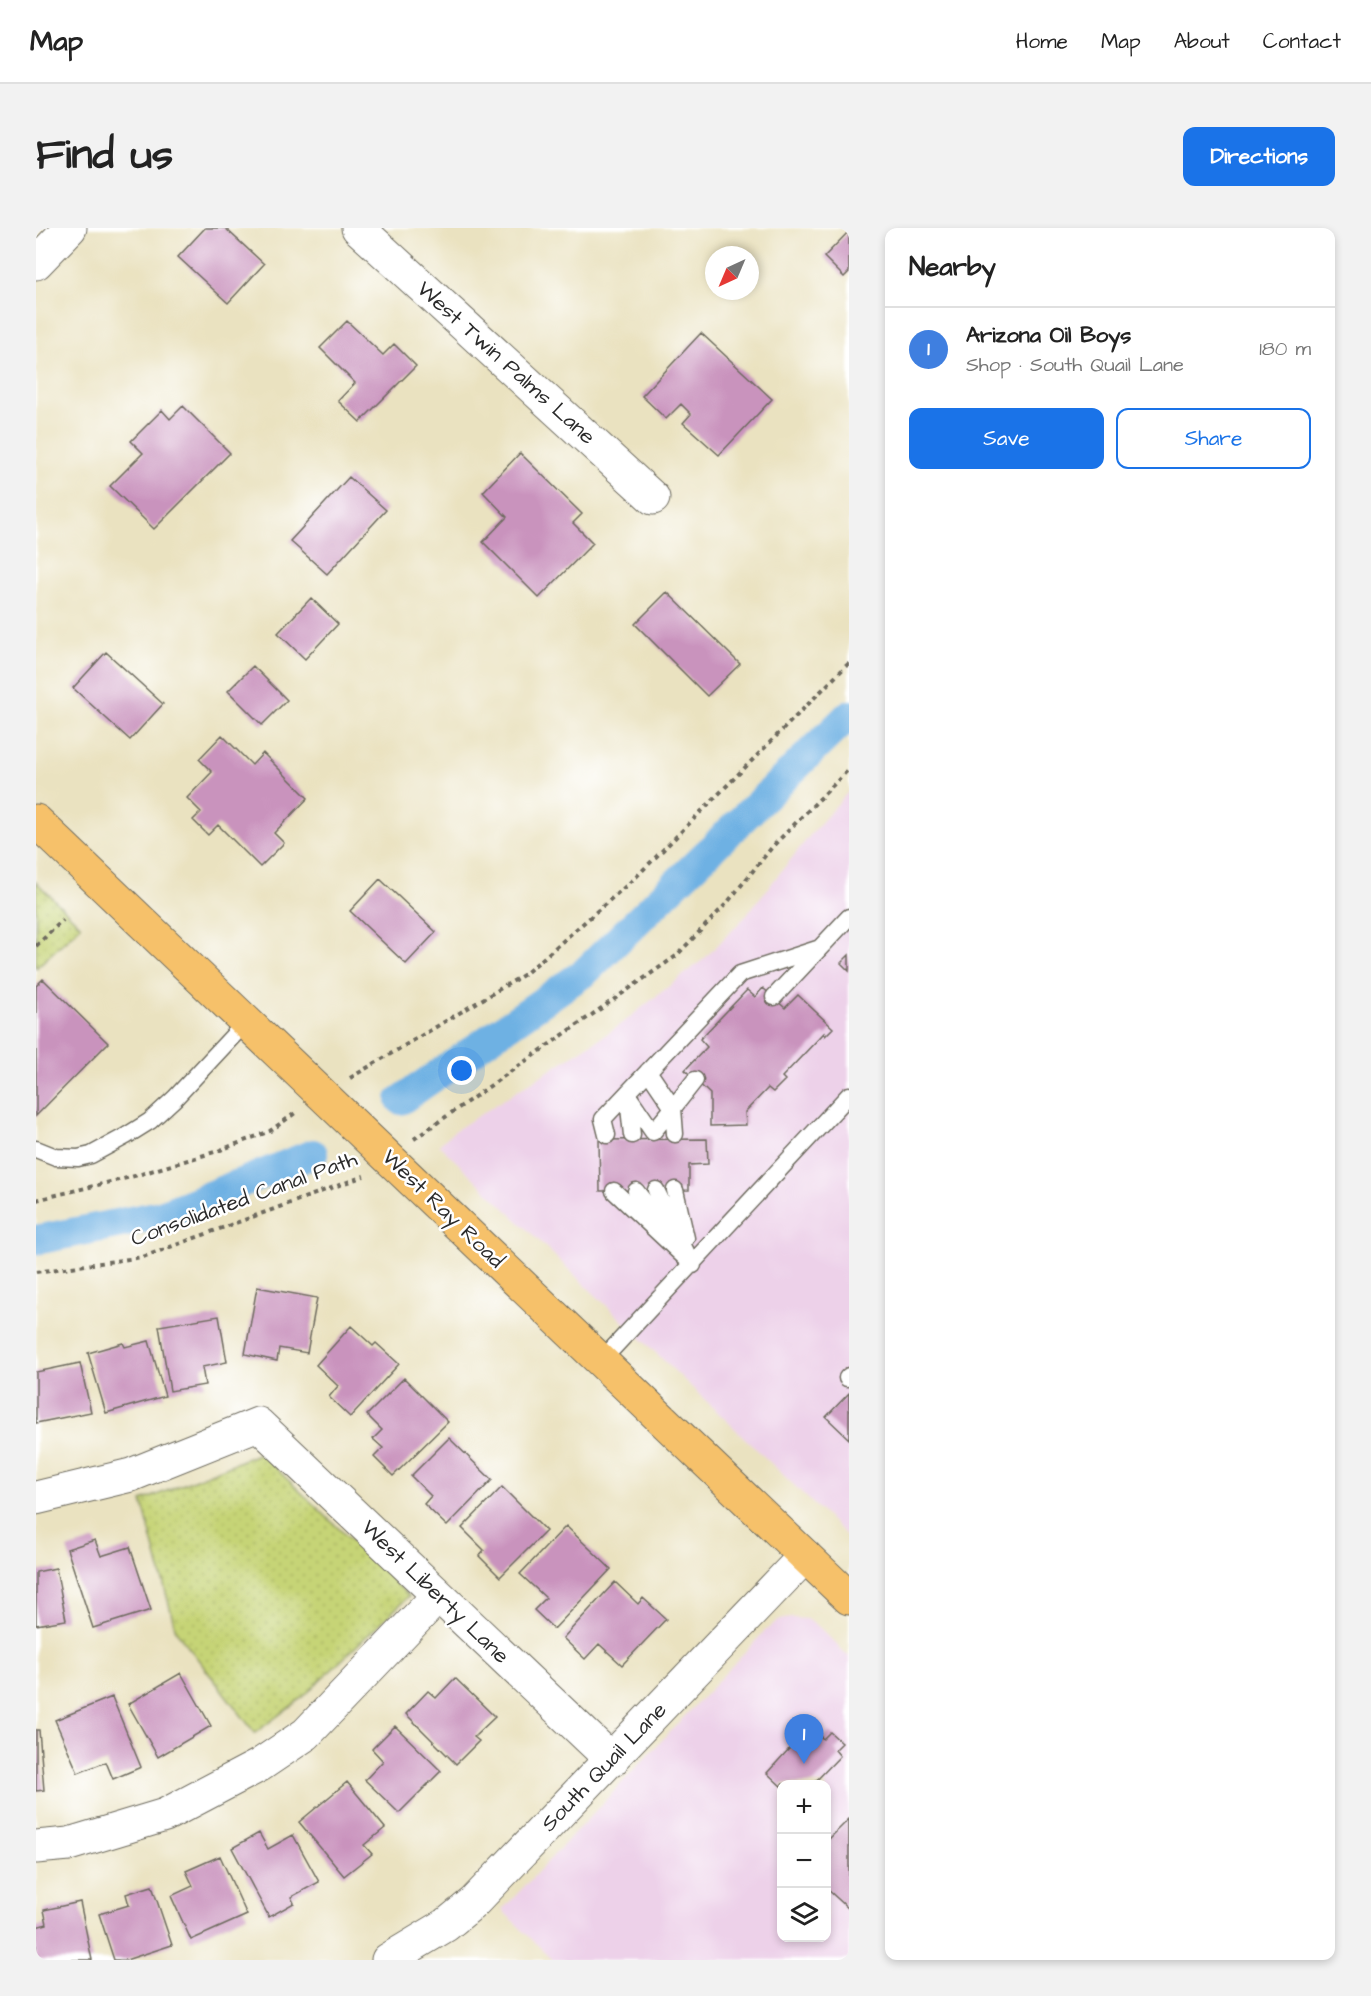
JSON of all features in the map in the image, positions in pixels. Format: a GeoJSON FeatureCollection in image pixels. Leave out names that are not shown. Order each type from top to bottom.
{"type":"FeatureCollection","features":[{"type":"Feature","properties":{"kind":"main road","name":"West Ray Road"},"geometry":{"type":"LineString","coordinates":[[36,820],[849,1598]]}},
{"type":"Feature","properties":{"kind":"street"},"geometry":{"type":"LineString","coordinates":[[36,263],[70,228]]}},
{"type":"Feature","properties":{"kind":"street","name":"West Twin Palms Lane"},"geometry":{"type":"LineString","coordinates":[[358,228],[653,498]]}},
{"type":"Feature","properties":{"kind":"street","name":"West Liberty Lane"},"geometry":{"type":"LineString","coordinates":[[36,1497],[131,1475],[258,1424],[612,1760]]}},
{"type":"Feature","properties":{"kind":"street","name":"South Quail Lane"},"geometry":{"type":"LineString","coordinates":[[388,1960],[446,1925],[474,1902],[805,1556]]}},
{"type":"Feature","properties":{"kind":"street"},"geometry":{"type":"LineString","coordinates":[[36,1847],[69,1844],[165,1815],[260,1764],[306,1734],[438,1596]]}},
{"type":"Feature","properties":{"kind":"lane"},"geometry":{"type":"LineString","coordinates":[[774,997],[849,917]]}},
{"type":"Feature","properties":{"kind":"lane"},"geometry":{"type":"LineString","coordinates":[[607,1135],[603,1119],[740,974],[820,948]]}},
{"type":"Feature","properties":{"kind":"lane"},"geometry":{"type":"LineString","coordinates":[[36,1149],[56,1157],[78,1158],[91,1155],[126,1136],[150,1121],[246,1022]]}},
{"type":"Feature","properties":{"kind":"lane"},"geometry":{"type":"LineString","coordinates":[[648,1071],[673,1108],[675,1134]]}},
{"type":"Feature","properties":{"kind":"lane"},"geometry":{"type":"LineString","coordinates":[[627,1094],[653,1132],[696,1080]]}},
{"type":"Feature","properties":{"kind":"lane"},"geometry":{"type":"LineString","coordinates":[[627,1094],[632,1135]]}},
{"type":"Feature","properties":{"kind":"lane"},"geometry":{"type":"LineString","coordinates":[[601,1361],[693,1265],[849,1095]]}},
{"type":"Feature","properties":{"kind":"lane"},"geometry":{"type":"LineString","coordinates":[[656,1190],[693,1265]]}},
{"type":"Feature","properties":{"kind":"lane"},"geometry":{"type":"LineString","coordinates":[[675,1190],[693,1265]]}},
{"type":"Feature","properties":{"kind":"lane"},"geometry":{"type":"LineString","coordinates":[[614,1191],[693,1265]]}},
{"type":"Feature","properties":{"kind":"lane"},"geometry":{"type":"LineString","coordinates":[[636,1191],[693,1265]]}},
{"type":"Feature","properties":{"kind":"path"},"geometry":{"type":"LineString","coordinates":[[36,1200],[131,1177],[270,1131],[328,1100],[525,974],[635,878],[849,663]]}},
{"type":"Feature","properties":{"kind":"path","name":"Consolidated Canal Path"},"geometry":{"type":"LineString","coordinates":[[36,1272],[143,1257],[366,1175],[382,1151],[676,956],[727,903],[773,846],[849,769]]}},
{"type":"Feature","properties":{"kind":"path"},"geometry":{"type":"LineString","coordinates":[[36,946],[63,920]]}},
{"type":"Feature","properties":{"kind":"shaded area"},"geometry":{"type":"Polygon","coordinates":[[[849,791],[849,1538],[439,1145],[453,1132],[613,1030],[704,959],[744,918],[811,834],[849,791]]]}},
{"type":"Feature","properties":{"kind":"shaded area"},"geometry":{"type":"Polygon","coordinates":[[[806,1619],[819,1627],[849,1657],[849,1960],[553,1960],[502,1910],[765,1631],[778,1620],[806,1619]]]}},
{"type":"Feature","properties":{"kind":"green space"},"geometry":{"type":"Polygon","coordinates":[[[36,882],[81,926],[36,968],[36,882]]]}},
{"type":"Feature","properties":{"kind":"green space"},"geometry":{"type":"Polygon","coordinates":[[[260,1453],[409,1596],[303,1697],[255,1733],[176,1631],[142,1501],[260,1453]]]}},
{"type":"Feature","properties":{"kind":"building"},"geometry":{"type":"Polygon","coordinates":[[[205,228],[225,228],[264,264],[228,303],[178,257],[205,228]]]}},
{"type":"Feature","properties":{"kind":"building"},"geometry":{"type":"Polygon","coordinates":[[[849,231],[849,272],[844,277],[824,257],[849,231]]]}},
{"type":"Feature","properties":{"kind":"building"},"geometry":{"type":"Polygon","coordinates":[[[347,321],[383,355],[394,344],[416,366],[360,422],[338,401],[355,383],[320,348],[347,321]]]}},
{"type":"Feature","properties":{"kind":"building"},"geometry":{"type":"Polygon","coordinates":[[[701,333],[772,399],[719,455],[683,423],[691,414],[681,404],[666,419],[642,396],[701,333]]]}},
{"type":"Feature","properties":{"kind":"building"},"geometry":{"type":"Polygon","coordinates":[[[183,406],[230,453],[154,529],[110,486],[143,453],[131,441],[162,410],[170,419],[183,406]]]}},
{"type":"Feature","properties":{"kind":"building"},"geometry":{"type":"Polygon","coordinates":[[[520,453],[582,514],[573,523],[593,543],[539,598],[483,542],[507,517],[483,492],[520,453]]]}},
{"type":"Feature","properties":{"kind":"building"},"geometry":{"type":"Polygon","coordinates":[[[349,477],[386,510],[327,574],[290,541],[349,477]]]}},
{"type":"Feature","properties":{"kind":"building"},"geometry":{"type":"Polygon","coordinates":[[[667,592],[740,664],[707,696],[635,624],[667,592]]]}},
{"type":"Feature","properties":{"kind":"building"},"geometry":{"type":"Polygon","coordinates":[[[311,598],[338,624],[305,659],[278,633],[311,598]]]}},
{"type":"Feature","properties":{"kind":"building"},"geometry":{"type":"Polygon","coordinates":[[[106,652],[163,704],[130,740],[73,688],[106,652]]]}},
{"type":"Feature","properties":{"kind":"building"},"geometry":{"type":"Polygon","coordinates":[[[253,666],[287,700],[262,725],[228,691],[253,666]]]}},
{"type":"Feature","properties":{"kind":"building"},"geometry":{"type":"Polygon","coordinates":[[[222,735],[252,765],[263,753],[308,798],[274,833],[284,843],[260,867],[218,825],[208,835],[193,820],[201,812],[187,798],[212,772],[199,759],[222,735]]]}},
{"type":"Feature","properties":{"kind":"building"},"geometry":{"type":"Polygon","coordinates":[[[380,879],[436,932],[406,964],[350,911],[380,879]]]}},
{"type":"Feature","properties":{"kind":"building"},"geometry":{"type":"Polygon","coordinates":[[[849,955],[849,971],[841,963],[849,955]]]}},
{"type":"Feature","properties":{"kind":"building"},"geometry":{"type":"Polygon","coordinates":[[[43,979],[108,1043],[36,1116],[36,986],[43,979]]]}},
{"type":"Feature","properties":{"kind":"building"},"geometry":{"type":"Polygon","coordinates":[[[763,988],[785,1008],[798,995],[833,1028],[825,1036],[824,1033],[782,1077],[785,1080],[773,1092],[768,1088],[745,1112],[746,1125],[710,1126],[710,1094],[685,1070],[707,1047],[700,1039],[747,990],[755,997],[763,988]]]}},
{"type":"Feature","properties":{"kind":"building"},"geometry":{"type":"Polygon","coordinates":[[[707,1139],[708,1164],[689,1165],[689,1190],[600,1191],[599,1140],[707,1139]]]}},
{"type":"Feature","properties":{"kind":"building"},"geometry":{"type":"Polygon","coordinates":[[[257,1287],[317,1298],[307,1353],[279,1348],[277,1361],[245,1354],[257,1287]]]}},
{"type":"Feature","properties":{"kind":"building"},"geometry":{"type":"Polygon","coordinates":[[[219,1316],[227,1362],[202,1367],[205,1385],[170,1391],[159,1326],[219,1316]]]}},
{"type":"Feature","properties":{"kind":"building"},"geometry":{"type":"Polygon","coordinates":[[[351,1326],[373,1346],[376,1343],[399,1364],[350,1417],[329,1397],[338,1386],[316,1365],[351,1326]]]}},
{"type":"Feature","properties":{"kind":"building"},"geometry":{"type":"Polygon","coordinates":[[[149,1341],[165,1396],[106,1413],[88,1353],[123,1343],[125,1347],[149,1341]]]}},
{"type":"Feature","properties":{"kind":"building"},"geometry":{"type":"Polygon","coordinates":[[[80,1363],[91,1412],[36,1423],[36,1372],[80,1363]]]}},
{"type":"Feature","properties":{"kind":"building"},"geometry":{"type":"Polygon","coordinates":[[[404,1378],[448,1422],[393,1476],[374,1457],[383,1448],[373,1439],[382,1430],[367,1415],[404,1378]]]}},
{"type":"Feature","properties":{"kind":"building"},"geometry":{"type":"Polygon","coordinates":[[[849,1393],[849,1439],[826,1417],[849,1393]]]}},
{"type":"Feature","properties":{"kind":"building"},"geometry":{"type":"Polygon","coordinates":[[[449,1438],[492,1480],[447,1526],[424,1504],[431,1496],[411,1476],[449,1438]]]}},
{"type":"Feature","properties":{"kind":"building"},"geometry":{"type":"Polygon","coordinates":[[[502,1487],[546,1531],[500,1577],[479,1556],[484,1550],[462,1528],[502,1487]]]}},
{"type":"Feature","properties":{"kind":"building"},"geometry":{"type":"Polygon","coordinates":[[[566,1526],[611,1569],[554,1629],[534,1610],[546,1598],[520,1574],[566,1526]]]}},
{"type":"Feature","properties":{"kind":"building"},"geometry":{"type":"Polygon","coordinates":[[[95,1540],[101,1556],[130,1547],[151,1610],[93,1628],[67,1549],[95,1540]]]}},
{"type":"Feature","properties":{"kind":"building"},"geometry":{"type":"Polygon","coordinates":[[[56,1568],[66,1620],[36,1625],[36,1572],[56,1568]]]}},
{"type":"Feature","properties":{"kind":"building"},"geometry":{"type":"Polygon","coordinates":[[[615,1582],[638,1604],[643,1598],[666,1619],[622,1665],[599,1644],[585,1659],[563,1638],[615,1582]]]}},
{"type":"Feature","properties":{"kind":"building"},"geometry":{"type":"Polygon","coordinates":[[[181,1673],[211,1726],[158,1757],[128,1704],[181,1673]]]}},
{"type":"Feature","properties":{"kind":"building"},"geometry":{"type":"Polygon","coordinates":[[[455,1678],[495,1717],[474,1737],[479,1741],[456,1764],[406,1714],[428,1691],[436,1698],[455,1678]]]}},
{"type":"Feature","properties":{"kind":"building"},"geometry":{"type":"Polygon","coordinates":[[[112,1697],[141,1767],[113,1779],[106,1762],[78,1773],[55,1720],[112,1697]]]}},
{"type":"Feature","properties":{"kind":"building"},"geometry":{"type":"Polygon","coordinates":[[[395,1726],[441,1771],[399,1813],[365,1780],[383,1761],[372,1749],[395,1726]]]}},
{"type":"Feature","properties":{"kind":"building"},"geometry":{"type":"Polygon","coordinates":[[[810,1726],[823,1739],[830,1732],[842,1743],[835,1750],[840,1756],[817,1780],[777,1780],[777,1782],[767,1773],[810,1726]]]}},
{"type":"Feature","properties":{"kind":"building"},"geometry":{"type":"Polygon","coordinates":[[[36,1730],[39,1730],[44,1790],[36,1791],[36,1730]]]}},
{"type":"Feature","properties":{"kind":"building"},"geometry":{"type":"Polygon","coordinates":[[[347,1782],[385,1828],[364,1845],[372,1854],[344,1876],[299,1822],[347,1782]]]}},
{"type":"Feature","properties":{"kind":"building"},"geometry":{"type":"Polygon","coordinates":[[[849,1819],[849,1909],[831,1893],[831,1837],[849,1819]]]}},
{"type":"Feature","properties":{"kind":"building"},"geometry":{"type":"Polygon","coordinates":[[[259,1833],[268,1849],[293,1835],[319,1882],[291,1897],[294,1903],[269,1917],[232,1848],[259,1833]]]}},
{"type":"Feature","properties":{"kind":"building"},"geometry":{"type":"Polygon","coordinates":[[[220,1856],[247,1915],[191,1940],[171,1896],[193,1886],[186,1871],[220,1856]]]}},
{"type":"Feature","properties":{"kind":"building"},"geometry":{"type":"Polygon","coordinates":[[[152,1886],[172,1945],[126,1960],[114,1960],[99,1914],[129,1905],[126,1894],[152,1886]]]}},
{"type":"Feature","properties":{"kind":"building"},"geometry":{"type":"Polygon","coordinates":[[[80,1902],[92,1960],[36,1960],[36,1927],[47,1924],[44,1910],[80,1902]]]}},
{"type":"Feature","properties":{"kind":"waterway"},"geometry":{"type":"LineString","coordinates":[[401,1100],[585,972],[849,715]]}},
{"type":"Feature","properties":{"kind":"waterway"},"geometry":{"type":"LineString","coordinates":[[36,1240],[161,1215],[313,1154]]}},
{"type":"Feature","properties":{"kind":"place","name":"Arizona Oil Boys"},"geometry":{"type":"Point","coordinates":[804,1764]}}]}
